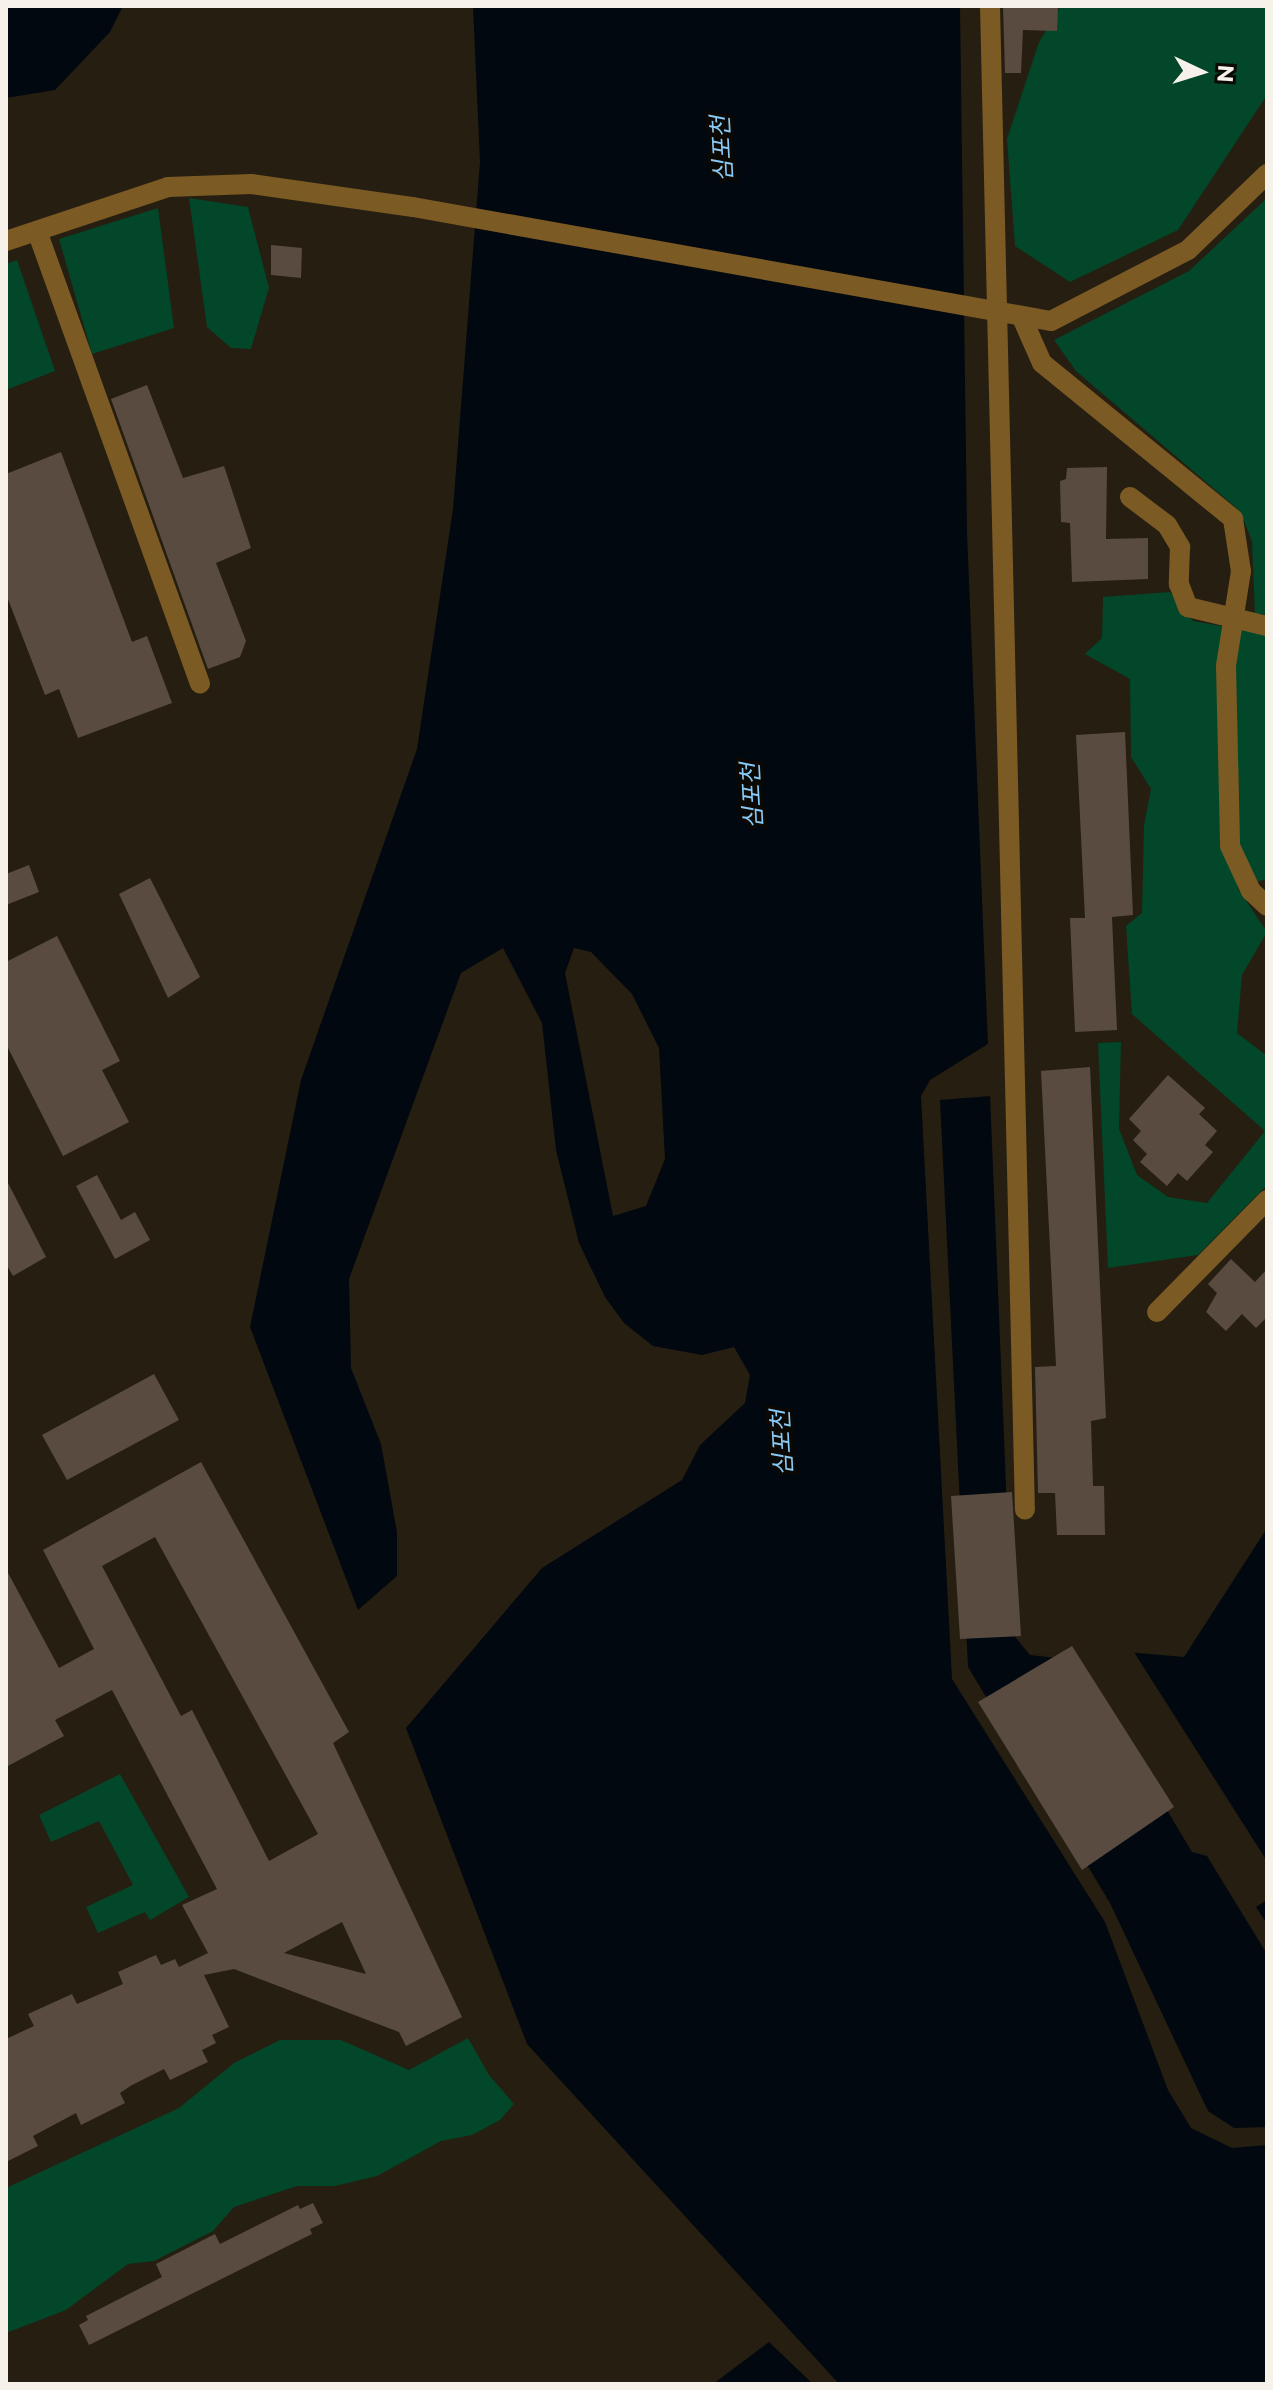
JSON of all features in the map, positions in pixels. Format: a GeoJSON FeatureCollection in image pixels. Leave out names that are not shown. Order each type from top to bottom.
{"type":"FeatureCollection","features":[{"type":"Feature","properties":{"kind":"street"},"geometry":{"type":"LineString","coordinates":[[990,6],[1025,1510]]}},
{"type":"Feature","properties":{"kind":"street"},"geometry":{"type":"LineString","coordinates":[[6,241],[168,187],[251,184],[413,207],[998,312],[1023,320],[1051,321],[1188,250],[1267,174]]}},
{"type":"Feature","properties":{"kind":"street"},"geometry":{"type":"LineString","coordinates":[[37,231],[200,684]]}},
{"type":"Feature","properties":{"kind":"street"},"geometry":{"type":"LineString","coordinates":[[1023,320],[1042,363],[1233,519],[1241,571],[1226,708],[1230,846],[1251,891],[1267,906]]}},
{"type":"Feature","properties":{"kind":"street"},"geometry":{"type":"LineString","coordinates":[[1130,497],[1167,525],[1180,547],[1179,584],[1188,607],[1267,626]]}},
{"type":"Feature","properties":{"kind":"street"},"geometry":{"type":"LineString","coordinates":[[1157,1312],[1267,1200]]}},
{"type":"Feature","properties":{"kind":"green space"},"geometry":{"type":"Polygon","coordinates":[[[1061,6],[1267,6],[1267,95],[1178,230],[1070,282],[1015,246],[1007,139],[1039,42],[1061,6]]]}},
{"type":"Feature","properties":{"kind":"green space"},"geometry":{"type":"Polygon","coordinates":[[[189,198],[248,207],[269,288],[251,349],[231,348],[207,327],[189,198]]]}},
{"type":"Feature","properties":{"kind":"green space"},"geometry":{"type":"Polygon","coordinates":[[[1267,198],[1267,615],[1255,614],[1252,541],[1240,511],[1076,371],[1054,340],[1189,271],[1267,198]]]}},
{"type":"Feature","properties":{"kind":"green space"},"geometry":{"type":"Polygon","coordinates":[[[158,208],[174,328],[92,354],[59,239],[158,208]]]}},
{"type":"Feature","properties":{"kind":"green space"},"geometry":{"type":"Polygon","coordinates":[[[17,260],[55,371],[6,390],[6,264],[17,260]]]}},
{"type":"Feature","properties":{"kind":"green space"},"geometry":{"type":"Polygon","coordinates":[[[1170,592],[1193,621],[1267,634],[1267,879],[1237,887],[1267,932],[1242,975],[1237,1033],[1267,1056],[1267,1185],[1198,1255],[1108,1268],[1098,1043],[1121,1042],[1119,1129],[1137,1175],[1168,1197],[1207,1203],[1265,1131],[1132,1014],[1126,926],[1142,913],[1144,825],[1151,789],[1131,757],[1130,679],[1085,654],[1102,638],[1103,597],[1170,592]]]}},
{"type":"Feature","properties":{"kind":"green space"},"geometry":{"type":"Polygon","coordinates":[[[120,1774],[189,1897],[150,1920],[145,1912],[98,1933],[86,1907],[133,1885],[99,1821],[51,1842],[39,1815],[120,1774]]]}},
{"type":"Feature","properties":{"kind":"green space"},"geometry":{"type":"Polygon","coordinates":[[[468,2038],[489,2075],[514,2104],[500,2120],[472,2135],[441,2141],[377,2176],[335,2186],[297,2186],[234,2207],[213,2231],[154,2261],[128,2264],[66,2310],[6,2333],[6,2188],[179,2108],[234,2063],[280,2040],[341,2040],[409,2070],[468,2038]]]}},
{"type":"Feature","properties":{"kind":"water"},"geometry":{"type":"Polygon","coordinates":[[[6,6],[123,6],[110,32],[55,90],[6,98],[6,6]]]}},
{"type":"Feature","properties":{"kind":"water","name":"심포천"},"geometry":{"type":"Polygon","coordinates":[[[473,6],[960,6],[967,532],[1012,1633],[1030,1655],[1115,1651],[1184,1657],[1267,1528],[1267,2384],[839,2384],[527,2044],[406,1728],[542,1568],[682,1480],[700,1445],[745,1403],[750,1375],[734,1347],[702,1355],[653,1346],[624,1323],[605,1297],[579,1243],[556,1150],[542,1023],[503,948],[461,973],[349,1279],[351,1368],[381,1444],[397,1532],[397,1576],[358,1610],[250,1327],[301,1080],[417,749],[453,509],[480,162],[473,6]],[[574,948],[565,973],[613,1216],[646,1206],[665,1159],[659,1048],[632,994],[591,952],[574,948]]]}},
{"type":"Feature","properties":{"kind":"water"},"geometry":{"type":"Polygon","coordinates":[[[769,2342],[813,2384],[713,2384],[769,2342]]]}},
{"type":"Feature","properties":{"kind":"pier"},"geometry":{"type":"Polygon","coordinates":[[[991,1042],[991,1096],[940,1100],[968,1667],[1110,1903],[1208,2111],[1234,2128],[1267,2127],[1267,2145],[1232,2148],[1191,2128],[1168,2090],[1105,1922],[952,1679],[921,1096],[930,1080],[991,1042]]]}},
{"type":"Feature","properties":{"kind":"pier"},"geometry":{"type":"Polygon","coordinates":[[[1132,1649],[1267,1861],[1267,1900],[1256,1907],[1267,1924],[1267,1954],[1207,1856],[1192,1852],[1077,1660],[1029,1655],[1132,1649]]]}},
{"type":"Feature","properties":{"kind":"pier"},"geometry":{"type":"Polygon","coordinates":[[[710,2244],[839,2384],[833,2384],[710,2244]]]}},
{"type":"Feature","properties":{"kind":"pier"},"geometry":{"type":"Polygon","coordinates":[[[767,2339],[772,2339],[817,2384],[813,2384],[767,2339]]]}},
{"type":"Feature","properties":{"kind":"building"},"geometry":{"type":"Polygon","coordinates":[[[1003,6],[1058,6],[1057,31],[1023,30],[1021,73],[1005,73],[1003,6]]]}},
{"type":"Feature","properties":{"kind":"building"},"geometry":{"type":"Polygon","coordinates":[[[271,245],[302,248],[301,278],[271,275],[271,245]]]}},
{"type":"Feature","properties":{"kind":"building"},"geometry":{"type":"Polygon","coordinates":[[[147,385],[183,478],[224,466],[251,548],[216,563],[246,641],[240,657],[208,669],[111,399],[147,385]]]}},
{"type":"Feature","properties":{"kind":"building"},"geometry":{"type":"Polygon","coordinates":[[[61,452],[132,642],[147,636],[172,703],[78,738],[59,689],[45,695],[6,594],[6,474],[61,452]]]}},
{"type":"Feature","properties":{"kind":"building"},"geometry":{"type":"Polygon","coordinates":[[[1107,467],[1106,539],[1148,538],[1148,579],[1072,582],[1070,523],[1061,522],[1060,481],[1066,479],[1067,468],[1107,467]]]}},
{"type":"Feature","properties":{"kind":"building"},"geometry":{"type":"Polygon","coordinates":[[[1125,732],[1133,915],[1112,917],[1117,1030],[1075,1032],[1070,918],[1085,918],[1076,735],[1125,732]]]}},
{"type":"Feature","properties":{"kind":"building"},"geometry":{"type":"Polygon","coordinates":[[[29,865],[39,892],[6,905],[6,874],[29,865]]]}},
{"type":"Feature","properties":{"kind":"building"},"geometry":{"type":"Polygon","coordinates":[[[150,878],[200,977],[168,998],[119,894],[150,878]]]}},
{"type":"Feature","properties":{"kind":"building"},"geometry":{"type":"Polygon","coordinates":[[[57,936],[120,1061],[102,1070],[129,1122],[63,1156],[6,1044],[6,962],[57,936]]]}},
{"type":"Feature","properties":{"kind":"building"},"geometry":{"type":"Polygon","coordinates":[[[1090,1067],[1106,1418],[1091,1421],[1093,1486],[1104,1486],[1105,1535],[1057,1535],[1055,1493],[1038,1493],[1035,1367],[1056,1366],[1041,1071],[1090,1067]]]}},
{"type":"Feature","properties":{"kind":"building"},"geometry":{"type":"Polygon","coordinates":[[[1168,1075],[1205,1108],[1199,1114],[1217,1131],[1205,1145],[1213,1152],[1187,1181],[1178,1173],[1167,1186],[1140,1162],[1147,1154],[1133,1140],[1141,1131],[1129,1119],[1168,1075]]]}},
{"type":"Feature","properties":{"kind":"building"},"geometry":{"type":"Polygon","coordinates":[[[97,1175],[121,1220],[135,1212],[150,1240],[115,1259],[76,1186],[97,1175]]]}},
{"type":"Feature","properties":{"kind":"building"},"geometry":{"type":"Polygon","coordinates":[[[6,1179],[46,1257],[13,1276],[6,1264],[6,1179]]]}},
{"type":"Feature","properties":{"kind":"building"},"geometry":{"type":"Polygon","coordinates":[[[1231,1259],[1255,1282],[1267,1269],[1267,1317],[1256,1328],[1242,1314],[1226,1331],[1206,1312],[1217,1293],[1208,1284],[1231,1259]]]}},
{"type":"Feature","properties":{"kind":"building"},"geometry":{"type":"Polygon","coordinates":[[[154,1374],[179,1420],[67,1480],[42,1435],[154,1374]]]}},
{"type":"Feature","properties":{"kind":"building"},"geometry":{"type":"Polygon","coordinates":[[[201,1462],[349,1732],[333,1743],[462,2017],[406,2046],[399,2032],[234,1969],[204,1975],[229,2027],[212,2035],[216,2043],[202,2050],[208,2062],[170,2080],[164,2069],[120,2093],[125,2103],[81,2125],[76,2113],[33,2136],[38,2146],[6,2162],[6,2039],[34,2026],[28,2014],[72,1994],[77,2004],[123,1984],[118,1972],[156,1955],[161,1965],[175,1959],[179,1967],[208,1953],[182,1905],[217,1889],[112,1690],[55,1720],[64,1736],[6,1767],[6,1569],[59,1668],[94,1649],[43,1550],[201,1462]],[[155,1537],[102,1566],[181,1716],[192,1710],[269,1861],[318,1834],[155,1537]],[[342,1922],[284,1953],[366,1974],[342,1922]]]}},
{"type":"Feature","properties":{"kind":"building"},"geometry":{"type":"Polygon","coordinates":[[[1012,1492],[1021,1636],[960,1639],[951,1496],[1012,1492]]]}},
{"type":"Feature","properties":{"kind":"building"},"geometry":{"type":"Polygon","coordinates":[[[1072,1646],[1174,1807],[1082,1870],[978,1702],[1072,1646]]]}},
{"type":"Feature","properties":{"kind":"building"},"geometry":{"type":"Polygon","coordinates":[[[313,2203],[323,2223],[310,2229],[312,2234],[89,2345],[79,2325],[88,2320],[86,2316],[162,2277],[156,2264],[215,2234],[220,2244],[298,2205],[300,2209],[313,2203]]]}}]}
